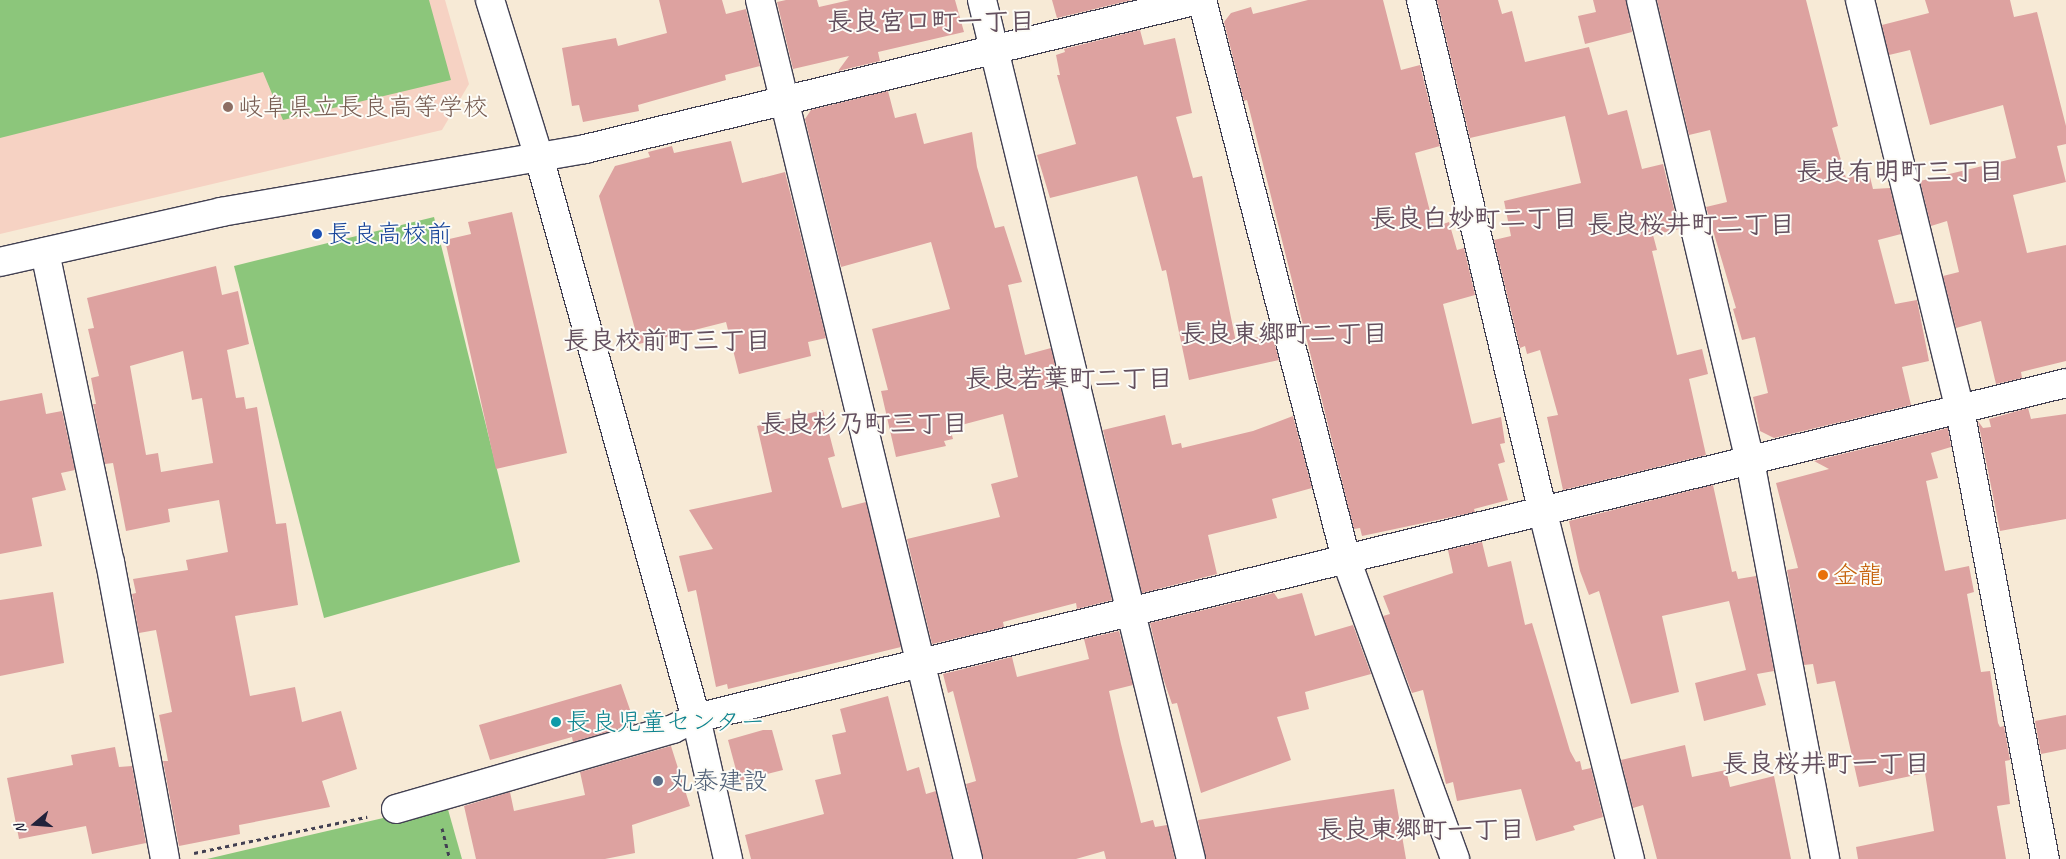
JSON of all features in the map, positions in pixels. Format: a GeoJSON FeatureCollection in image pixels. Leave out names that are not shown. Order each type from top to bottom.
{"type":"FeatureCollection","features":[{"type":"Feature","properties":{"kind":"street"},"geometry":{"type":"LineString","coordinates":[[490,0],[539,157],[696,718],[728,859]]}},
{"type":"Feature","properties":{"kind":"street"},"geometry":{"type":"LineString","coordinates":[[760,0],[968,859]]}},
{"type":"Feature","properties":{"kind":"street"},"geometry":{"type":"LineString","coordinates":[[982,0],[1130,612],[1192,859]]}},
{"type":"Feature","properties":{"kind":"street"},"geometry":{"type":"LineString","coordinates":[[0,262],[221,212],[586,149],[1198,0]]}},
{"type":"Feature","properties":{"kind":"street"},"geometry":{"type":"LineString","coordinates":[[1202,0],[1346,559],[1455,859]]}},
{"type":"Feature","properties":{"kind":"street"},"geometry":{"type":"LineString","coordinates":[[1421,0],[1543,512],[1630,859]]}},
{"type":"Feature","properties":{"kind":"street"},"geometry":{"type":"LineString","coordinates":[[1641,0],[1750,461],[1825,859]]}},
{"type":"Feature","properties":{"kind":"street"},"geometry":{"type":"LineString","coordinates":[[1860,0],[1960,410],[2045,859]]}},
{"type":"Feature","properties":{"kind":"street"},"geometry":{"type":"LineString","coordinates":[[45,252],[110,562],[175,857]]}},
{"type":"Feature","properties":{"kind":"street"},"geometry":{"type":"LineString","coordinates":[[396,809],[673,729],[696,718],[2066,383]]}},
{"type":"Feature","properties":{"kind":"path"},"geometry":{"type":"LineString","coordinates":[[175,857],[396,809]]}},
{"type":"Feature","properties":{"kind":"path"},"geometry":{"type":"LineString","coordinates":[[440,824],[450,859]]}},
{"type":"Feature","properties":{"kind":"shaded area","name":"岐阜県立長良高等学校"},"geometry":{"type":"Polygon","coordinates":[[[0,0],[445,0],[469,84],[442,130],[0,234],[0,0]]]}},
{"type":"Feature","properties":{"kind":"green space"},"geometry":{"type":"Polygon","coordinates":[[[0,0],[429,0],[451,80],[283,120],[263,72],[0,138],[0,0]]]}},
{"type":"Feature","properties":{"kind":"green space"},"geometry":{"type":"Polygon","coordinates":[[[434,217],[520,562],[324,618],[234,266],[434,217]]]}},
{"type":"Feature","properties":{"kind":"green space"},"geometry":{"type":"Polygon","coordinates":[[[435,806],[447,806],[462,859],[207,859],[435,806]]]}},
{"type":"Feature","properties":{"kind":"building"},"geometry":{"type":"Polygon","coordinates":[[[659,0],[722,0],[726,14],[746,9],[760,66],[725,75],[726,80],[638,105],[639,111],[583,122],[579,105],[572,106],[562,48],[616,38],[618,46],[667,33],[659,0]]]}},
{"type":"Feature","properties":{"kind":"building"},"geometry":{"type":"Polygon","coordinates":[[[786,0],[817,0],[819,7],[850,0],[955,0],[964,32],[878,52],[880,61],[838,71],[849,56],[793,69],[777,2],[786,0]]]}},
{"type":"Feature","properties":{"kind":"building"},"geometry":{"type":"Polygon","coordinates":[[[1052,0],[1132,0],[1057,18],[1052,0]]]}},
{"type":"Feature","properties":{"kind":"building"},"geometry":{"type":"Polygon","coordinates":[[[1308,0],[1383,0],[1401,70],[1420,65],[1440,146],[1415,153],[1434,227],[1449,222],[1457,250],[1464,248],[1475,295],[1443,304],[1472,424],[1501,417],[1505,443],[1500,444],[1505,462],[1498,464],[1508,500],[1474,509],[1475,512],[1362,536],[1360,528],[1354,529],[1247,100],[1244,101],[1224,22],[1231,13],[1251,7],[1253,14],[1308,0]]]}},
{"type":"Feature","properties":{"kind":"building"},"geometry":{"type":"Polygon","coordinates":[[[1437,0],[1498,0],[1502,14],[1512,11],[1525,62],[1589,47],[1608,115],[1627,110],[1642,169],[1663,164],[1679,229],[1653,235],[1657,250],[1652,251],[1677,355],[1702,349],[1708,374],[1689,379],[1706,455],[1563,490],[1547,417],[1558,415],[1540,350],[1527,354],[1525,346],[1520,348],[1494,240],[1511,236],[1504,201],[1581,183],[1565,116],[1470,138],[1437,0]]]}},
{"type":"Feature","properties":{"kind":"building"},"geometry":{"type":"Polygon","coordinates":[[[1593,0],[1626,0],[1632,32],[1585,44],[1578,16],[1596,12],[1593,0]]]}},
{"type":"Feature","properties":{"kind":"building"},"geometry":{"type":"Polygon","coordinates":[[[1657,0],[1806,0],[1838,126],[1832,128],[1846,178],[1869,173],[1873,189],[1890,188],[1901,234],[1878,240],[1895,304],[1917,300],[1929,361],[1902,367],[1911,405],[1774,438],[1760,431],[1753,397],[1768,393],[1755,337],[1742,340],[1733,309],[1736,308],[1706,207],[1727,202],[1710,130],[1689,135],[1657,0]]]}},
{"type":"Feature","properties":{"kind":"building"},"geometry":{"type":"Polygon","coordinates":[[[1925,0],[2010,0],[2014,17],[2037,12],[2066,126],[2066,144],[2057,146],[2066,182],[2013,195],[2027,253],[2066,245],[2066,361],[2021,372],[2022,378],[1996,384],[1981,321],[1956,328],[1943,276],[1959,272],[1947,221],[1931,226],[1920,181],[2016,158],[2003,105],[1930,125],[1910,50],[1889,55],[1882,25],[1929,13],[1925,0]]]}},
{"type":"Feature","properties":{"kind":"building"},"geometry":{"type":"Polygon","coordinates":[[[1140,30],[1144,45],[1175,38],[1192,113],[1176,117],[1193,178],[1202,176],[1236,342],[1272,334],[1279,360],[1189,380],[1166,270],[1162,271],[1137,176],[1050,198],[1037,155],[1076,144],[1057,75],[1060,75],[1056,55],[1065,52],[1064,49],[1140,30]]]}},
{"type":"Feature","properties":{"kind":"building"},"geometry":{"type":"Polygon","coordinates":[[[888,91],[895,118],[916,113],[924,144],[972,132],[977,167],[995,228],[1004,226],[1022,282],[1008,285],[1025,355],[1051,348],[1112,600],[1077,609],[1076,603],[1003,622],[1004,627],[932,644],[907,539],[1000,517],[991,484],[1018,477],[1003,414],[950,428],[953,439],[944,441],[946,446],[896,457],[881,391],[888,390],[872,329],[950,309],[931,242],[841,267],[805,119],[811,110],[888,91]]]}},
{"type":"Feature","properties":{"kind":"building"},"geometry":{"type":"Polygon","coordinates":[[[731,141],[742,183],[785,172],[826,338],[808,342],[811,356],[739,374],[726,322],[639,344],[599,196],[615,166],[650,157],[648,152],[672,146],[674,153],[731,141]]]}},
{"type":"Feature","properties":{"kind":"building"},"geometry":{"type":"Polygon","coordinates":[[[512,212],[567,453],[496,469],[445,240],[471,234],[468,222],[512,212]]]}},
{"type":"Feature","properties":{"kind":"building"},"geometry":{"type":"Polygon","coordinates":[[[216,266],[222,295],[238,291],[249,344],[227,350],[236,398],[244,397],[246,409],[257,407],[276,524],[286,523],[298,605],[235,616],[250,696],[295,687],[302,722],[341,711],[357,769],[322,781],[330,807],[239,825],[240,834],[179,846],[163,761],[168,761],[159,715],[172,712],[156,630],[139,633],[132,594],[136,593],[133,579],[188,570],[186,560],[228,552],[219,500],[168,509],[170,522],[126,531],[113,463],[105,464],[93,404],[96,404],[91,378],[99,376],[88,329],[94,328],[87,298],[216,266]],[[183,351],[130,366],[146,455],[158,453],[161,472],[213,463],[202,398],[192,400],[183,351]]]}},
{"type":"Feature","properties":{"kind":"building"},"geometry":{"type":"Polygon","coordinates":[[[42,393],[46,414],[62,411],[75,470],[61,473],[66,490],[32,498],[42,546],[0,554],[0,401],[42,393]]]}},
{"type":"Feature","properties":{"kind":"building"},"geometry":{"type":"Polygon","coordinates":[[[2028,408],[2031,419],[2066,414],[2066,519],[2000,531],[1978,421],[1983,428],[1991,427],[1989,419],[2028,408]]]}},
{"type":"Feature","properties":{"kind":"building"},"geometry":{"type":"Polygon","coordinates":[[[823,410],[835,456],[828,458],[842,508],[866,502],[901,647],[728,689],[727,684],[716,687],[696,590],[688,592],[679,556],[713,549],[689,510],[772,492],[757,426],[823,410]]]}},
{"type":"Feature","properties":{"kind":"building"},"geometry":{"type":"Polygon","coordinates":[[[1165,415],[1172,445],[1181,443],[1182,448],[1253,431],[1293,416],[1312,488],[1272,499],[1277,518],[1208,535],[1217,574],[1142,593],[1103,430],[1165,415]]]}},
{"type":"Feature","properties":{"kind":"building"},"geometry":{"type":"Polygon","coordinates":[[[1948,428],[1951,447],[1931,453],[1938,478],[1926,481],[1945,571],[1969,566],[1974,592],[1967,594],[1981,672],[1990,671],[1998,723],[2000,727],[2004,726],[2010,760],[2005,761],[2010,804],[1997,806],[2006,859],[1858,859],[1856,847],[1934,831],[1925,773],[1859,787],[1835,681],[1817,684],[1813,664],[1804,665],[1787,570],[1798,568],[1776,483],[1829,469],[1814,461],[1948,428]]]}},
{"type":"Feature","properties":{"kind":"building"},"geometry":{"type":"Polygon","coordinates":[[[1713,485],[1732,572],[1736,571],[1738,579],[1756,576],[1774,671],[1757,674],[1766,705],[1704,721],[1695,683],[1746,670],[1729,601],[1662,616],[1679,692],[1631,704],[1599,591],[1589,595],[1580,571],[1569,521],[1713,485]]]}},
{"type":"Feature","properties":{"kind":"building"},"geometry":{"type":"Polygon","coordinates":[[[1482,542],[1488,567],[1511,561],[1525,625],[1532,623],[1570,751],[1576,762],[1580,761],[1582,770],[1591,768],[1603,817],[1573,826],[1575,830],[1536,841],[1521,789],[1457,801],[1453,782],[1446,784],[1423,690],[1412,693],[1383,616],[1390,614],[1383,596],[1453,573],[1448,550],[1482,542]]]}},
{"type":"Feature","properties":{"kind":"building"},"geometry":{"type":"Polygon","coordinates":[[[53,592],[64,663],[0,676],[0,600],[53,592]]]}},
{"type":"Feature","properties":{"kind":"building"},"geometry":{"type":"Polygon","coordinates":[[[1274,593],[1278,599],[1302,593],[1315,636],[1353,625],[1371,674],[1305,692],[1309,709],[1277,717],[1291,760],[1201,793],[1177,703],[1172,704],[1163,678],[1150,623],[1274,593]]]}},
{"type":"Feature","properties":{"kind":"building"},"geometry":{"type":"Polygon","coordinates":[[[1119,631],[1133,685],[1109,691],[1121,744],[1141,823],[1153,820],[1155,827],[1167,825],[1175,859],[1106,859],[1104,851],[1076,859],[983,859],[966,784],[976,781],[953,691],[948,693],[943,674],[1012,657],[1017,677],[1089,659],[1084,639],[1119,631]]]}},
{"type":"Feature","properties":{"kind":"building","name":"長良児童センター"},"geometry":{"type":"Polygon","coordinates":[[[621,684],[635,724],[573,742],[572,737],[490,760],[479,725],[621,684]]]}},
{"type":"Feature","properties":{"kind":"building"},"geometry":{"type":"Polygon","coordinates":[[[888,696],[907,771],[919,767],[926,794],[936,791],[952,859],[751,859],[745,835],[824,814],[815,780],[841,774],[832,735],[846,732],[840,709],[888,696]]]}},
{"type":"Feature","properties":{"kind":"building"},"geometry":{"type":"Polygon","coordinates":[[[2066,715],[2066,749],[2041,754],[2035,721],[2066,715]]]}},
{"type":"Feature","properties":{"kind":"building"},"geometry":{"type":"Polygon","coordinates":[[[763,730],[772,730],[783,770],[739,781],[728,740],[763,730]]]}},
{"type":"Feature","properties":{"kind":"building"},"geometry":{"type":"Polygon","coordinates":[[[1685,745],[1692,777],[1726,770],[1730,787],[1774,776],[1791,859],[1657,859],[1643,805],[1633,808],[1621,760],[1685,745]]]}},
{"type":"Feature","properties":{"kind":"building"},"geometry":{"type":"Polygon","coordinates":[[[671,746],[690,806],[632,825],[635,853],[605,859],[476,859],[464,806],[510,792],[514,811],[585,795],[580,772],[671,746]]]}},
{"type":"Feature","properties":{"kind":"building"},"geometry":{"type":"Polygon","coordinates":[[[115,747],[119,767],[132,766],[146,843],[92,854],[86,826],[19,839],[7,778],[73,765],[71,755],[115,747]]]}},
{"type":"Feature","properties":{"kind":"building"},"geometry":{"type":"Polygon","coordinates":[[[1394,789],[1406,859],[1206,859],[1198,820],[1394,789]]]}},
{"type":"Feature","properties":{"kind":"place","name":"岐阜県立長良高等学校"},"geometry":{"type":"Point","coordinates":[228,107]}},
{"type":"Feature","properties":{"kind":"place","name":"長良高校前"},"geometry":{"type":"Point","coordinates":[317,234]}},
{"type":"Feature","properties":{"kind":"place","name":"金龍"},"geometry":{"type":"Point","coordinates":[1823,575]}},
{"type":"Feature","properties":{"kind":"place","name":"長良児童センター"},"geometry":{"type":"Point","coordinates":[556,722]}},
{"type":"Feature","properties":{"kind":"place","name":"丸泰建設"},"geometry":{"type":"Point","coordinates":[658,781]}},
{"type":"Feature","properties":{"kind":"district","name":"長良宮口町一丁目"},"geometry":{"type":"Point","coordinates":[931,22]}},
{"type":"Feature","properties":{"kind":"district","name":"長良有明町三丁目"},"geometry":{"type":"Point","coordinates":[1900,172]}},
{"type":"Feature","properties":{"kind":"district","name":"長良白妙町二丁目"},"geometry":{"type":"Point","coordinates":[1474,219]}},
{"type":"Feature","properties":{"kind":"district","name":"長良桜井町二丁目"},"geometry":{"type":"Point","coordinates":[1691,225]}},
{"type":"Feature","properties":{"kind":"district","name":"長良東郷町二丁目"},"geometry":{"type":"Point","coordinates":[1284,334]}},
{"type":"Feature","properties":{"kind":"district","name":"長良校前町三丁目"},"geometry":{"type":"Point","coordinates":[667,341]}},
{"type":"Feature","properties":{"kind":"district","name":"長良若葉町二丁目"},"geometry":{"type":"Point","coordinates":[1069,379]}},
{"type":"Feature","properties":{"kind":"district","name":"長良杉乃町三丁目"},"geometry":{"type":"Point","coordinates":[864,424]}},
{"type":"Feature","properties":{"kind":"district","name":"長良桜井町一丁目"},"geometry":{"type":"Point","coordinates":[1826,764]}},
{"type":"Feature","properties":{"kind":"district","name":"長良東郷町一丁目"},"geometry":{"type":"Point","coordinates":[1421,830]}}]}
